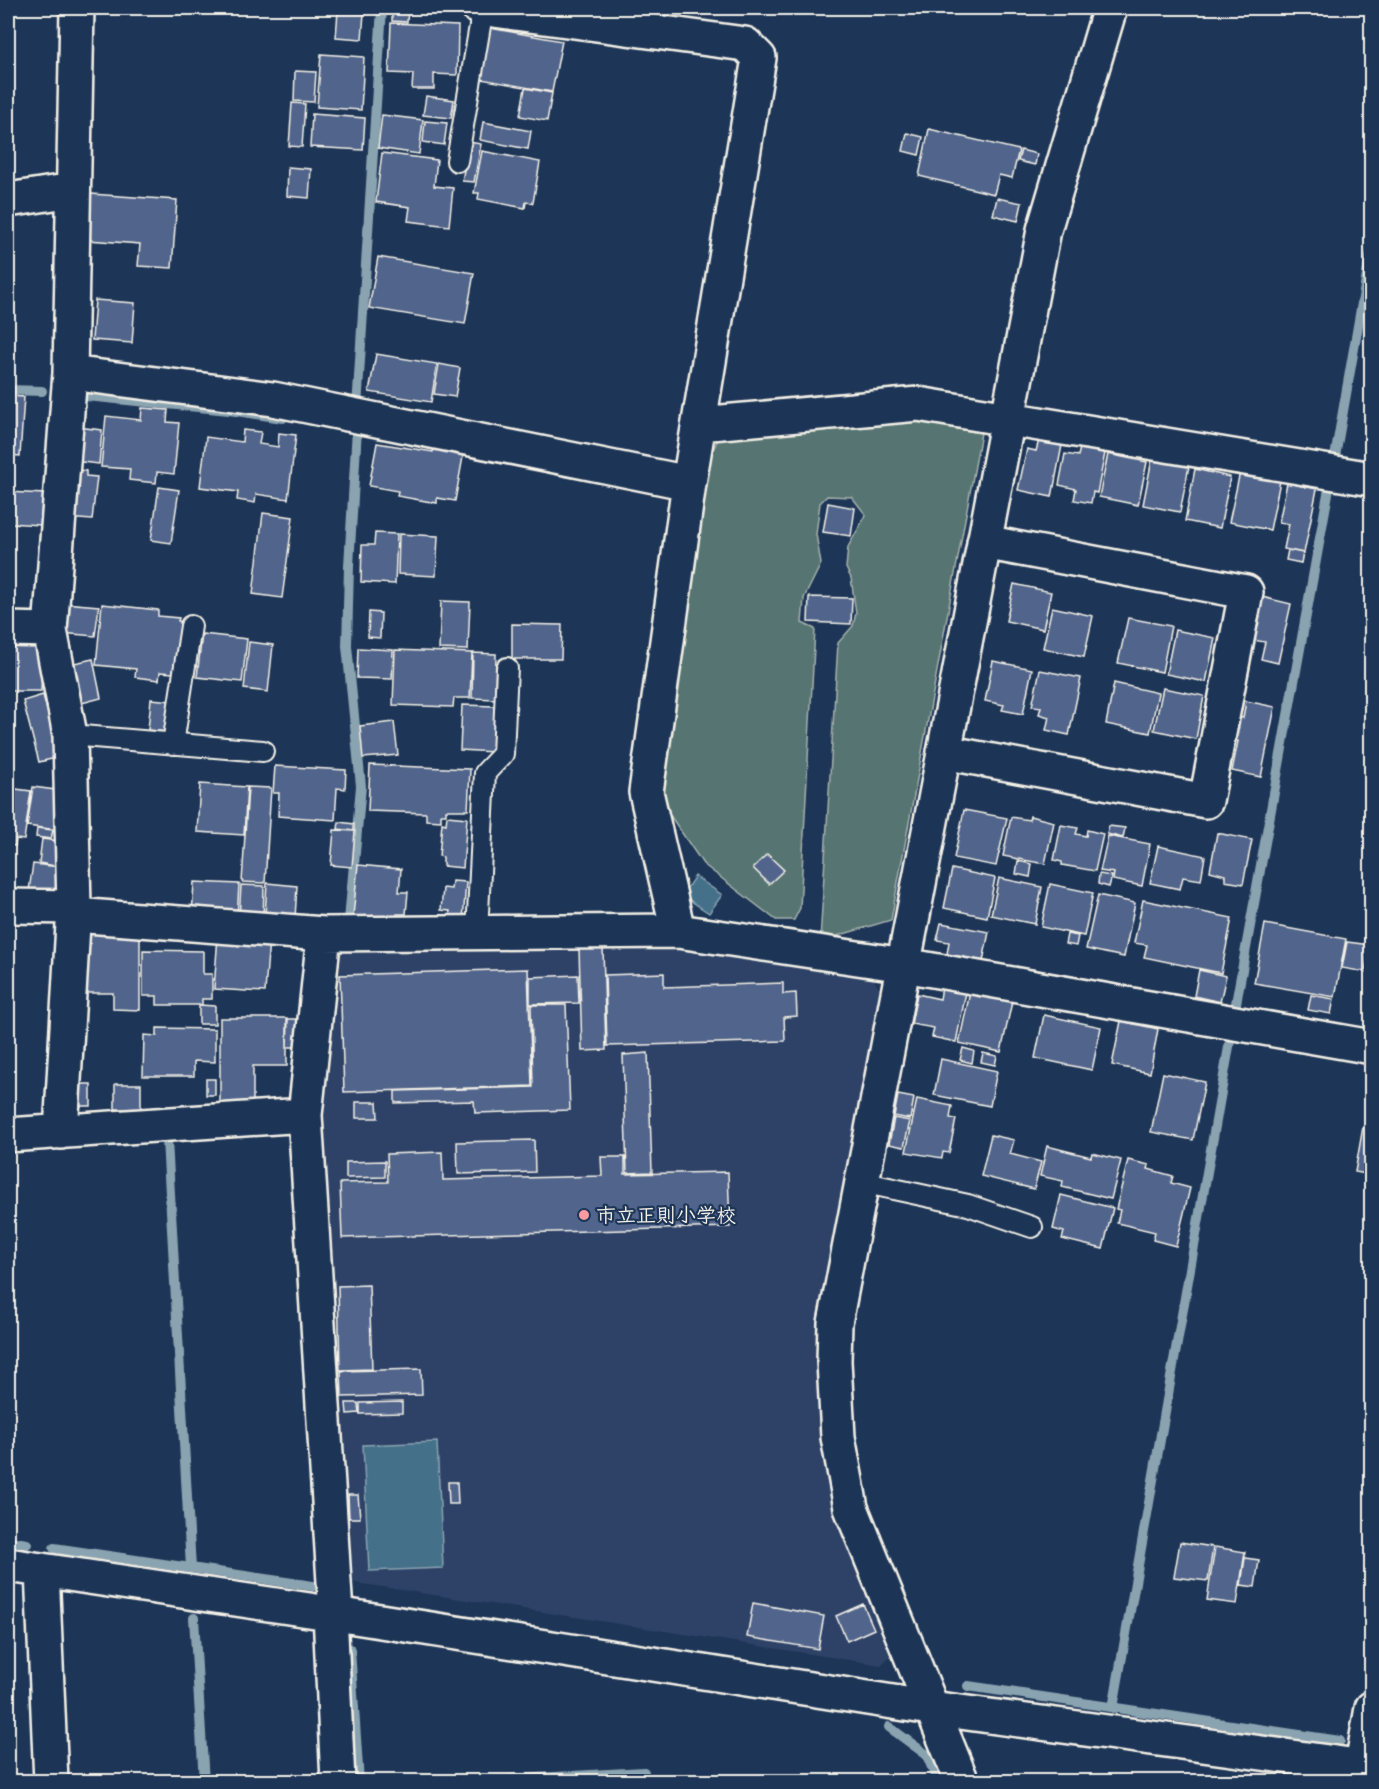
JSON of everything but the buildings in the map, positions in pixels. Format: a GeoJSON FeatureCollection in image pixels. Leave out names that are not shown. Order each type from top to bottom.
{"type":"FeatureCollection","features":[{"type":"Feature","properties":{"kind":"street"},"geometry":{"type":"LineString","coordinates":[[61,1132],[74,911],[70,735],[50,630],[70,373],[77,8]]}},
{"type":"Feature","properties":{"kind":"street"},"geometry":{"type":"LineString","coordinates":[[479,8],[745,44],[759,58],[689,483],[646,792],[678,931]]}},
{"type":"Feature","properties":{"kind":"street"},"geometry":{"type":"LineString","coordinates":[[962,1782],[851,1508],[838,1437],[834,1360],[835,1323],[1044,230],[1110,8]]}},
{"type":"Feature","properties":{"kind":"street"},"geometry":{"type":"LineString","coordinates":[[8,200],[73,190]]}},
{"type":"Feature","properties":{"kind":"street"},"geometry":{"type":"LineString","coordinates":[[70,373],[273,399],[689,483]]}},
{"type":"Feature","properties":{"kind":"street"},"geometry":{"type":"LineString","coordinates":[[700,424],[918,404],[1371,479]]}},
{"type":"Feature","properties":{"kind":"street"},"geometry":{"type":"LineString","coordinates":[[944,752],[1206,801],[1246,592],[984,542]]}},
{"type":"Feature","properties":{"kind":"street"},"geometry":{"type":"LineString","coordinates":[[8,629],[50,630]]}},
{"type":"Feature","properties":{"kind":"street"},"geometry":{"type":"LineString","coordinates":[[8,906],[324,934],[678,931],[904,965],[1371,1047]]}},
{"type":"Feature","properties":{"kind":"street"},"geometry":{"type":"LineString","coordinates":[[324,934],[305,1115],[333,1614],[338,1782]]}},
{"type":"Feature","properties":{"kind":"street"},"geometry":{"type":"LineString","coordinates":[[8,1135],[305,1115]]}},
{"type":"Feature","properties":{"kind":"street"},"geometry":{"type":"LineString","coordinates":[[8,1565],[931,1708],[1364,1772],[1371,1708]]}},
{"type":"Feature","properties":{"kind":"street"},"geometry":{"type":"LineString","coordinates":[[42,1570],[51,1782]]}},
{"type":"Feature","properties":{"kind":"lane"},"geometry":{"type":"LineString","coordinates":[[457,160],[483,8]]}},
{"type":"Feature","properties":{"kind":"lane"},"geometry":{"type":"LineString","coordinates":[[173,744],[191,626]]}},
{"type":"Feature","properties":{"kind":"lane"},"geometry":{"type":"LineString","coordinates":[[477,933],[485,773],[503,754],[507,668]]}},
{"type":"Feature","properties":{"kind":"lane"},"geometry":{"type":"LineString","coordinates":[[70,735],[263,751]]}},
{"type":"Feature","properties":{"kind":"lane"},"geometry":{"type":"LineString","coordinates":[[861,1182],[968,1205],[1032,1227]]}},
{"type":"Feature","properties":{"kind":"shaded area"},"geometry":{"type":"Polygon","coordinates":[[[695,876],[722,895],[709,913],[682,895],[695,876]]]}},
{"type":"Feature","properties":{"kind":"shaded area","name":"市立正則小学校"},"geometry":{"type":"Polygon","coordinates":[[[614,942],[869,972],[881,992],[821,1314],[896,1650],[881,1665],[350,1582],[324,1116],[337,952],[346,944],[614,942]]]}},
{"type":"Feature","properties":{"kind":"shaded area"},"geometry":{"type":"Polygon","coordinates":[[[437,1442],[443,1568],[369,1571],[363,1445],[437,1442]]]}},
{"type":"Feature","properties":{"kind":"green space"},"geometry":{"type":"Polygon","coordinates":[[[916,421],[981,433],[891,920],[820,941],[838,643],[853,626],[856,613],[851,578],[846,568],[848,547],[866,515],[852,497],[827,496],[820,503],[816,534],[821,564],[804,598],[802,623],[815,629],[800,908],[794,920],[776,920],[703,864],[663,805],[666,743],[712,452],[718,439],[916,421]]]}},
{"type":"Feature","properties":{"kind":"waterway"},"geometry":{"type":"LineString","coordinates":[[357,408],[382,8]]}},
{"type":"Feature","properties":{"kind":"waterway"},"geometry":{"type":"LineString","coordinates":[[1335,457],[1372,246]]}},
{"type":"Feature","properties":{"kind":"waterway"},"geometry":{"type":"LineString","coordinates":[[8,390],[42,391]]}},
{"type":"Feature","properties":{"kind":"waterway"},"geometry":{"type":"LineString","coordinates":[[86,396],[229,410],[283,418]]}},
{"type":"Feature","properties":{"kind":"waterway"},"geometry":{"type":"LineString","coordinates":[[349,920],[361,786],[347,646],[357,428]]}},
{"type":"Feature","properties":{"kind":"waterway"},"geometry":{"type":"LineString","coordinates":[[1235,1009],[1329,488]]}},
{"type":"Feature","properties":{"kind":"waterway"},"geometry":{"type":"LineString","coordinates":[[1113,1708],[1230,1041]]}},
{"type":"Feature","properties":{"kind":"waterway"},"geometry":{"type":"LineString","coordinates":[[167,1140],[191,1568]]}},
{"type":"Feature","properties":{"kind":"waterway"},"geometry":{"type":"LineString","coordinates":[[8,1541],[27,1544]]}},
{"type":"Feature","properties":{"kind":"waterway"},"geometry":{"type":"LineString","coordinates":[[54,1548],[313,1586]]}},
{"type":"Feature","properties":{"kind":"waterway"},"geometry":{"type":"LineString","coordinates":[[194,1618],[204,1782]]}},
{"type":"Feature","properties":{"kind":"waterway"},"geometry":{"type":"LineString","coordinates":[[350,1649],[359,1782]]}},
{"type":"Feature","properties":{"kind":"waterway"},"geometry":{"type":"LineString","coordinates":[[968,1686],[1340,1741]]}},
{"type":"Feature","properties":{"kind":"waterway"},"geometry":{"type":"LineString","coordinates":[[889,1727],[927,1755],[938,1782]]}},
{"type":"Feature","properties":{"kind":"waterway"},"geometry":{"type":"LineString","coordinates":[[467,1782],[644,1772],[645,1782]]}},
{"type":"Feature","properties":{"kind":"place","name":"市立正則小学校"},"geometry":{"type":"Point","coordinates":[584,1215]}}]}
